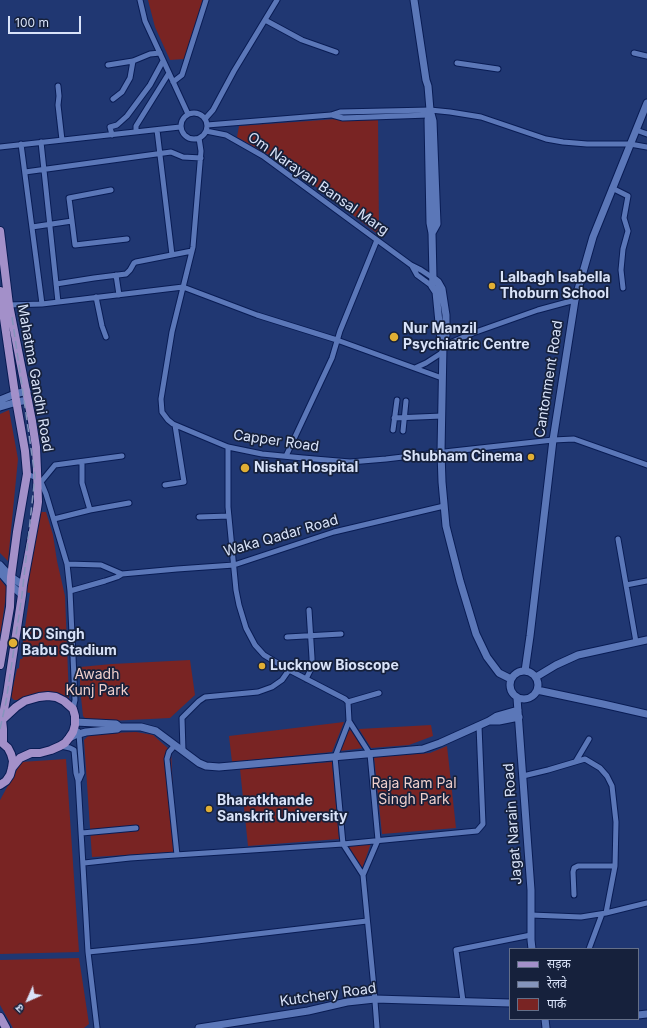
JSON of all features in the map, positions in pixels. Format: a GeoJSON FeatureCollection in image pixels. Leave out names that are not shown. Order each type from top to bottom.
{"type":"FeatureCollection","features":[{"type":"Feature","properties":{"kind":"main road","name":"Mahatma Gandhi Road"},"geometry":{"type":"LineString","coordinates":[[0,231],[16,398],[25,451],[27,474],[11,577],[12,586],[10,607],[0,664]]}},
{"type":"Feature","properties":{"kind":"main road","name":"Mahatma Gandhi Road"},"geometry":{"type":"LineString","coordinates":[[0,291],[6,305],[28,396],[36,447],[39,480],[38,502],[23,585],[6,701],[1,721],[4,729],[1,742]]}},
{"type":"Feature","properties":{"kind":"main road"},"geometry":{"type":"LineString","coordinates":[[1,721],[25,701],[48,696],[64,700],[73,709],[75,716],[73,732],[60,746],[40,753],[31,753],[20,758],[12,768]]}},
{"type":"Feature","properties":{"kind":"main road"},"geometry":{"type":"LineString","coordinates":[[6,701],[16,707]]}},
{"type":"Feature","properties":{"kind":"main road"},"geometry":{"type":"LineString","coordinates":[[0,785],[6,781],[10,775],[13,761],[8,748],[1,742]]}},
{"type":"Feature","properties":{"kind":"main road"},"geometry":{"type":"LineString","coordinates":[[0,1017],[6,1028]]}},
{"type":"Feature","properties":{"kind":"street"},"geometry":{"type":"LineString","coordinates":[[140,0],[145,21],[188,114]]}},
{"type":"Feature","properties":{"kind":"street"},"geometry":{"type":"LineString","coordinates":[[173,82],[182,75],[206,0]]}},
{"type":"Feature","properties":{"kind":"street"},"geometry":{"type":"LineString","coordinates":[[205,118],[213,110],[234,71],[277,0]]}},
{"type":"Feature","properties":{"kind":"street"},"geometry":{"type":"LineString","coordinates":[[414,0],[428,86],[430,112],[433,121],[437,224],[432,233],[432,286]]}},
{"type":"Feature","properties":{"kind":"street"},"geometry":{"type":"LineString","coordinates":[[419,0],[430,80],[428,86]]}},
{"type":"Feature","properties":{"kind":"street"},"geometry":{"type":"LineString","coordinates":[[265,20],[302,40],[336,52]]}},
{"type":"Feature","properties":{"kind":"street"},"geometry":{"type":"LineString","coordinates":[[108,64],[133,61],[150,54],[160,53]]}},
{"type":"Feature","properties":{"kind":"street"},"geometry":{"type":"LineString","coordinates":[[634,53],[647,56]]}},
{"type":"Feature","properties":{"kind":"street"},"geometry":{"type":"LineString","coordinates":[[113,99],[122,92],[130,78],[133,61]]}},
{"type":"Feature","properties":{"kind":"street"},"geometry":{"type":"LineString","coordinates":[[112,135],[110,127],[117,125],[127,116],[150,85],[163,61]]}},
{"type":"Feature","properties":{"kind":"street"},"geometry":{"type":"LineString","coordinates":[[457,63],[498,69]]}},
{"type":"Feature","properties":{"kind":"street"},"geometry":{"type":"LineString","coordinates":[[136,132],[136,126],[169,73]]}},
{"type":"Feature","properties":{"kind":"street"},"geometry":{"type":"LineString","coordinates":[[58,86],[58,105],[62,140]]}},
{"type":"Feature","properties":{"kind":"street","name":"Cantonment Road"},"geometry":{"type":"LineString","coordinates":[[524,671],[530,636],[553,440],[574,300],[593,237],[647,103]]}},
{"type":"Feature","properties":{"kind":"street"},"geometry":{"type":"LineString","coordinates":[[207,128],[331,115],[343,118],[379,114],[450,112],[481,117],[552,140],[586,144],[630,144],[647,147]]}},
{"type":"Feature","properties":{"kind":"street"},"geometry":{"type":"LineString","coordinates":[[198,113],[205,118],[207,128],[203,136],[194,140],[189,139],[184,135],[180,127],[181,121],[188,114],[198,113]]}},
{"type":"Feature","properties":{"kind":"street"},"geometry":{"type":"LineString","coordinates":[[0,147],[180,127]]}},
{"type":"Feature","properties":{"kind":"street","name":"Om Narayan Bansal Marg"},"geometry":{"type":"LineString","coordinates":[[207,128],[226,135],[263,156],[411,265]]}},
{"type":"Feature","properties":{"kind":"street"},"geometry":{"type":"LineString","coordinates":[[157,130],[172,255]]}},
{"type":"Feature","properties":{"kind":"street"},"geometry":{"type":"LineString","coordinates":[[636,130],[647,134]]}},
{"type":"Feature","properties":{"kind":"street","name":"Capper Road"},"geometry":{"type":"LineString","coordinates":[[199,138],[201,158],[192,251],[172,332],[162,399],[162,412],[168,420],[175,425],[228,447],[262,454],[350,462],[574,439],[647,465]]}},
{"type":"Feature","properties":{"kind":"street"},"geometry":{"type":"LineString","coordinates":[[41,142],[58,302]]}},
{"type":"Feature","properties":{"kind":"street"},"geometry":{"type":"LineString","coordinates":[[22,144],[42,304]]}},
{"type":"Feature","properties":{"kind":"street"},"geometry":{"type":"LineString","coordinates":[[25,172],[170,152],[183,157],[201,158]]}},
{"type":"Feature","properties":{"kind":"street"},"geometry":{"type":"LineString","coordinates":[[612,188],[628,196],[624,218],[628,231],[623,249],[621,270],[624,288]]}},
{"type":"Feature","properties":{"kind":"street"},"geometry":{"type":"LineString","coordinates":[[111,190],[69,198],[75,244],[127,239]]}},
{"type":"Feature","properties":{"kind":"street"},"geometry":{"type":"LineString","coordinates":[[32,227],[72,221]]}},
{"type":"Feature","properties":{"kind":"street"},"geometry":{"type":"LineString","coordinates":[[286,456],[332,358],[340,331],[377,240]]}},
{"type":"Feature","properties":{"kind":"street"},"geometry":{"type":"LineString","coordinates":[[56,284],[126,274],[136,262],[192,251]]}},
{"type":"Feature","properties":{"kind":"street"},"geometry":{"type":"LineString","coordinates":[[411,265],[417,275],[432,286],[436,292],[443,349]]}},
{"type":"Feature","properties":{"kind":"street"},"geometry":{"type":"LineString","coordinates":[[411,265],[438,282],[442,288],[446,315],[446,335],[443,349],[440,452],[446,526],[460,582],[476,634],[487,657],[499,673],[511,679]]}},
{"type":"Feature","properties":{"kind":"street"},"geometry":{"type":"LineString","coordinates":[[116,275],[119,295]]}},
{"type":"Feature","properties":{"kind":"street"},"geometry":{"type":"LineString","coordinates":[[6,305],[42,304],[183,287],[442,378]]}},
{"type":"Feature","properties":{"kind":"street"},"geometry":{"type":"LineString","coordinates":[[96,297],[102,326],[106,337]]}},
{"type":"Feature","properties":{"kind":"street"},"geometry":{"type":"LineString","coordinates":[[415,368],[426,363],[443,349],[473,333],[538,310],[574,300]]}},
{"type":"Feature","properties":{"kind":"street"},"geometry":{"type":"LineString","coordinates":[[0,400],[28,396]]}},
{"type":"Feature","properties":{"kind":"street"},"geometry":{"type":"LineString","coordinates":[[0,407],[16,398]]}},
{"type":"Feature","properties":{"kind":"street"},"geometry":{"type":"LineString","coordinates":[[393,430],[397,400]]}},
{"type":"Feature","properties":{"kind":"street"},"geometry":{"type":"LineString","coordinates":[[403,431],[406,401]]}},
{"type":"Feature","properties":{"kind":"street"},"geometry":{"type":"LineString","coordinates":[[394,418],[442,416]]}},
{"type":"Feature","properties":{"kind":"street"},"geometry":{"type":"LineString","coordinates":[[165,484],[184,482],[175,425]]}},
{"type":"Feature","properties":{"kind":"street"},"geometry":{"type":"LineString","coordinates":[[228,447],[229,516],[236,590],[246,628],[255,645],[264,654],[289,670],[345,699],[348,702],[349,721],[335,757],[343,844],[363,875],[377,1028]]}},
{"type":"Feature","properties":{"kind":"street"},"geometry":{"type":"LineString","coordinates":[[39,480],[55,465],[122,456]]}},
{"type":"Feature","properties":{"kind":"street"},"geometry":{"type":"LineString","coordinates":[[82,462],[82,483],[90,510]]}},
{"type":"Feature","properties":{"kind":"street"},"geometry":{"type":"LineString","coordinates":[[27,474],[39,480],[46,494],[67,564],[70,591],[75,700],[73,709]]}},
{"type":"Feature","properties":{"kind":"street"},"geometry":{"type":"LineString","coordinates":[[54,519],[90,510],[129,503]]}},
{"type":"Feature","properties":{"kind":"street","name":"Waka Qadar Road"},"geometry":{"type":"LineString","coordinates":[[70,591],[105,581],[122,574],[177,568],[234,565],[334,532],[444,506]]}},
{"type":"Feature","properties":{"kind":"street"},"geometry":{"type":"LineString","coordinates":[[199,517],[229,516]]}},
{"type":"Feature","properties":{"kind":"street"},"geometry":{"type":"LineString","coordinates":[[618,539],[636,642]]}},
{"type":"Feature","properties":{"kind":"street","name":"Waka Qadar Road"},"geometry":{"type":"LineString","coordinates":[[67,564],[101,566],[122,574]]}},
{"type":"Feature","properties":{"kind":"street"},"geometry":{"type":"LineString","coordinates":[[0,565],[11,577],[23,585]]}},
{"type":"Feature","properties":{"kind":"street"},"geometry":{"type":"LineString","coordinates":[[0,572],[22,595]]}},
{"type":"Feature","properties":{"kind":"street"},"geometry":{"type":"LineString","coordinates":[[626,585],[647,581]]}},
{"type":"Feature","properties":{"kind":"street"},"geometry":{"type":"LineString","coordinates":[[306,678],[312,667],[309,610]]}},
{"type":"Feature","properties":{"kind":"street"},"geometry":{"type":"LineString","coordinates":[[287,637],[341,634]]}},
{"type":"Feature","properties":{"kind":"street"},"geometry":{"type":"LineString","coordinates":[[536,677],[556,665],[578,655],[647,640]]}},
{"type":"Feature","properties":{"kind":"street"},"geometry":{"type":"LineString","coordinates":[[183,751],[182,718],[199,701],[205,697],[258,692],[272,687],[282,680],[289,670]]}},
{"type":"Feature","properties":{"kind":"street"},"geometry":{"type":"LineString","coordinates":[[524,671],[530,672],[536,677],[537,690],[533,696],[523,699],[517,698],[513,694],[510,690],[509,684],[514,674],[524,671]]}},
{"type":"Feature","properties":{"kind":"street"},"geometry":{"type":"LineString","coordinates":[[537,690],[647,714]]}},
{"type":"Feature","properties":{"kind":"street"},"geometry":{"type":"LineString","coordinates":[[348,702],[379,693]]}},
{"type":"Feature","properties":{"kind":"street","name":"Jagat Narain Road"},"geometry":{"type":"LineString","coordinates":[[517,698],[531,890],[532,948]]}},
{"type":"Feature","properties":{"kind":"street"},"geometry":{"type":"LineString","coordinates":[[69,738],[86,732],[117,729],[120,727],[141,727],[156,731],[199,763],[206,766],[219,767],[423,749],[479,726],[497,716],[518,714]]}},
{"type":"Feature","properties":{"kind":"street"},"geometry":{"type":"LineString","coordinates":[[349,721],[370,754],[378,840],[363,875]]}},
{"type":"Feature","properties":{"kind":"street"},"geometry":{"type":"LineString","coordinates":[[78,780],[82,773],[79,734],[75,723],[116,724],[120,727]]}},
{"type":"Feature","properties":{"kind":"street"},"geometry":{"type":"LineString","coordinates":[[84,863],[130,858],[343,844],[477,831],[483,824],[479,726]]}},
{"type":"Feature","properties":{"kind":"street"},"geometry":{"type":"LineString","coordinates":[[576,761],[589,739]]}},
{"type":"Feature","properties":{"kind":"street"},"geometry":{"type":"LineString","coordinates":[[175,745],[169,752],[167,759],[177,855]]}},
{"type":"Feature","properties":{"kind":"street"},"geometry":{"type":"LineString","coordinates":[[60,746],[74,750],[78,780],[88,952],[97,1028]]}},
{"type":"Feature","properties":{"kind":"street"},"geometry":{"type":"LineString","coordinates":[[523,776],[586,758],[600,768],[607,776],[612,786],[616,822],[615,866],[604,914],[589,948]]}},
{"type":"Feature","properties":{"kind":"street"},"geometry":{"type":"LineString","coordinates":[[82,833],[136,828]]}},
{"type":"Feature","properties":{"kind":"street"},"geometry":{"type":"LineString","coordinates":[[574,895],[574,868],[578,866],[615,866]]}},
{"type":"Feature","properties":{"kind":"street"},"geometry":{"type":"LineString","coordinates":[[531,916],[580,917],[604,914],[647,903]]}},
{"type":"Feature","properties":{"kind":"street"},"geometry":{"type":"LineString","coordinates":[[88,952],[367,921]]}},
{"type":"Feature","properties":{"kind":"street"},"geometry":{"type":"LineString","coordinates":[[463,1002],[456,950],[531,935]]}},
{"type":"Feature","properties":{"kind":"street","name":"Kutchery Road"},"geometry":{"type":"LineString","coordinates":[[199,1028],[347,1002],[375,999],[509,1003]]}},
{"type":"Feature","properties":{"kind":"green space"},"geometry":{"type":"Polygon","coordinates":[[[148,0],[204,0],[185,59],[170,60],[155,27],[148,0]]]}},
{"type":"Feature","properties":{"kind":"green space"},"geometry":{"type":"Polygon","coordinates":[[[378,116],[379,235],[290,167],[237,137],[239,126],[378,116]]]}},
{"type":"Feature","properties":{"kind":"green space"},"geometry":{"type":"Polygon","coordinates":[[[9,410],[18,459],[8,561],[0,553],[0,414],[9,410]]]}},
{"type":"Feature","properties":{"kind":"green space"},"geometry":{"type":"Polygon","coordinates":[[[40,512],[46,512],[53,535],[65,596],[69,698],[58,693],[32,694],[19,700],[14,700],[11,696],[17,669],[19,668],[20,659],[24,657],[25,648],[22,648],[30,593],[25,592],[40,512]]]}},
{"type":"Feature","properties":{"kind":"green space"},"geometry":{"type":"Polygon","coordinates":[[[0,579],[7,588],[0,637],[0,579]]]}},
{"type":"Feature","properties":{"kind":"green space","name":"Awadh Kunj Park"},"geometry":{"type":"Polygon","coordinates":[[[190,660],[195,695],[170,718],[89,722],[83,716],[81,697],[84,692],[80,687],[80,667],[190,660]]]}},
{"type":"Feature","properties":{"kind":"green space"},"geometry":{"type":"Polygon","coordinates":[[[344,722],[332,752],[232,762],[229,736],[344,722]]]}},
{"type":"Feature","properties":{"kind":"green space"},"geometry":{"type":"Polygon","coordinates":[[[431,725],[433,736],[409,745],[371,748],[359,729],[431,725]]]}},
{"type":"Feature","properties":{"kind":"green space"},"geometry":{"type":"Polygon","coordinates":[[[352,730],[364,748],[340,751],[347,731],[352,730]]]}},
{"type":"Feature","properties":{"kind":"green space"},"geometry":{"type":"Polygon","coordinates":[[[136,732],[153,735],[171,751],[176,852],[92,857],[84,740],[90,734],[136,732]]]}},
{"type":"Feature","properties":{"kind":"green space","name":"Raja Ram Pal Singh Park"},"geometry":{"type":"Polygon","coordinates":[[[447,746],[456,828],[382,834],[374,757],[430,753],[447,746]]]}},
{"type":"Feature","properties":{"kind":"green space"},"geometry":{"type":"Polygon","coordinates":[[[66,759],[79,952],[0,954],[0,800],[21,762],[66,759]]]}},
{"type":"Feature","properties":{"kind":"green space"},"geometry":{"type":"Polygon","coordinates":[[[332,762],[339,839],[248,846],[240,769],[332,762]]]}},
{"type":"Feature","properties":{"kind":"green space"},"geometry":{"type":"Polygon","coordinates":[[[371,843],[362,869],[348,846],[371,843]]]}},
{"type":"Feature","properties":{"kind":"green space"},"geometry":{"type":"Polygon","coordinates":[[[79,958],[89,1024],[84,1028],[13,1028],[0,1005],[0,960],[79,958]]]}},
{"type":"Feature","properties":{"kind":"railway"},"geometry":{"type":"LineString","coordinates":[[0,729],[6,702],[22,595],[35,476],[12,317]]}},
{"type":"Feature","properties":{"kind":"place","name":"Lalbagh Isabella Thoburn School"},"geometry":{"type":"Point","coordinates":[492,286]}},
{"type":"Feature","properties":{"kind":"place","name":"Nur Manzil Psychiatric Centre"},"geometry":{"type":"Point","coordinates":[394,337]}},
{"type":"Feature","properties":{"kind":"place","name":"Shubham Cinema"},"geometry":{"type":"Point","coordinates":[531,457]}},
{"type":"Feature","properties":{"kind":"place","name":"Nishat Hospital"},"geometry":{"type":"Point","coordinates":[245,468]}},
{"type":"Feature","properties":{"kind":"place","name":"KD Singh Babu Stadium"},"geometry":{"type":"Point","coordinates":[13,643]}},
{"type":"Feature","properties":{"kind":"place","name":"Lucknow Bioscope"},"geometry":{"type":"Point","coordinates":[262,666]}},
{"type":"Feature","properties":{"kind":"place","name":"Bharatkhande Sanskrit University"},"geometry":{"type":"Point","coordinates":[209,809]}}]}
